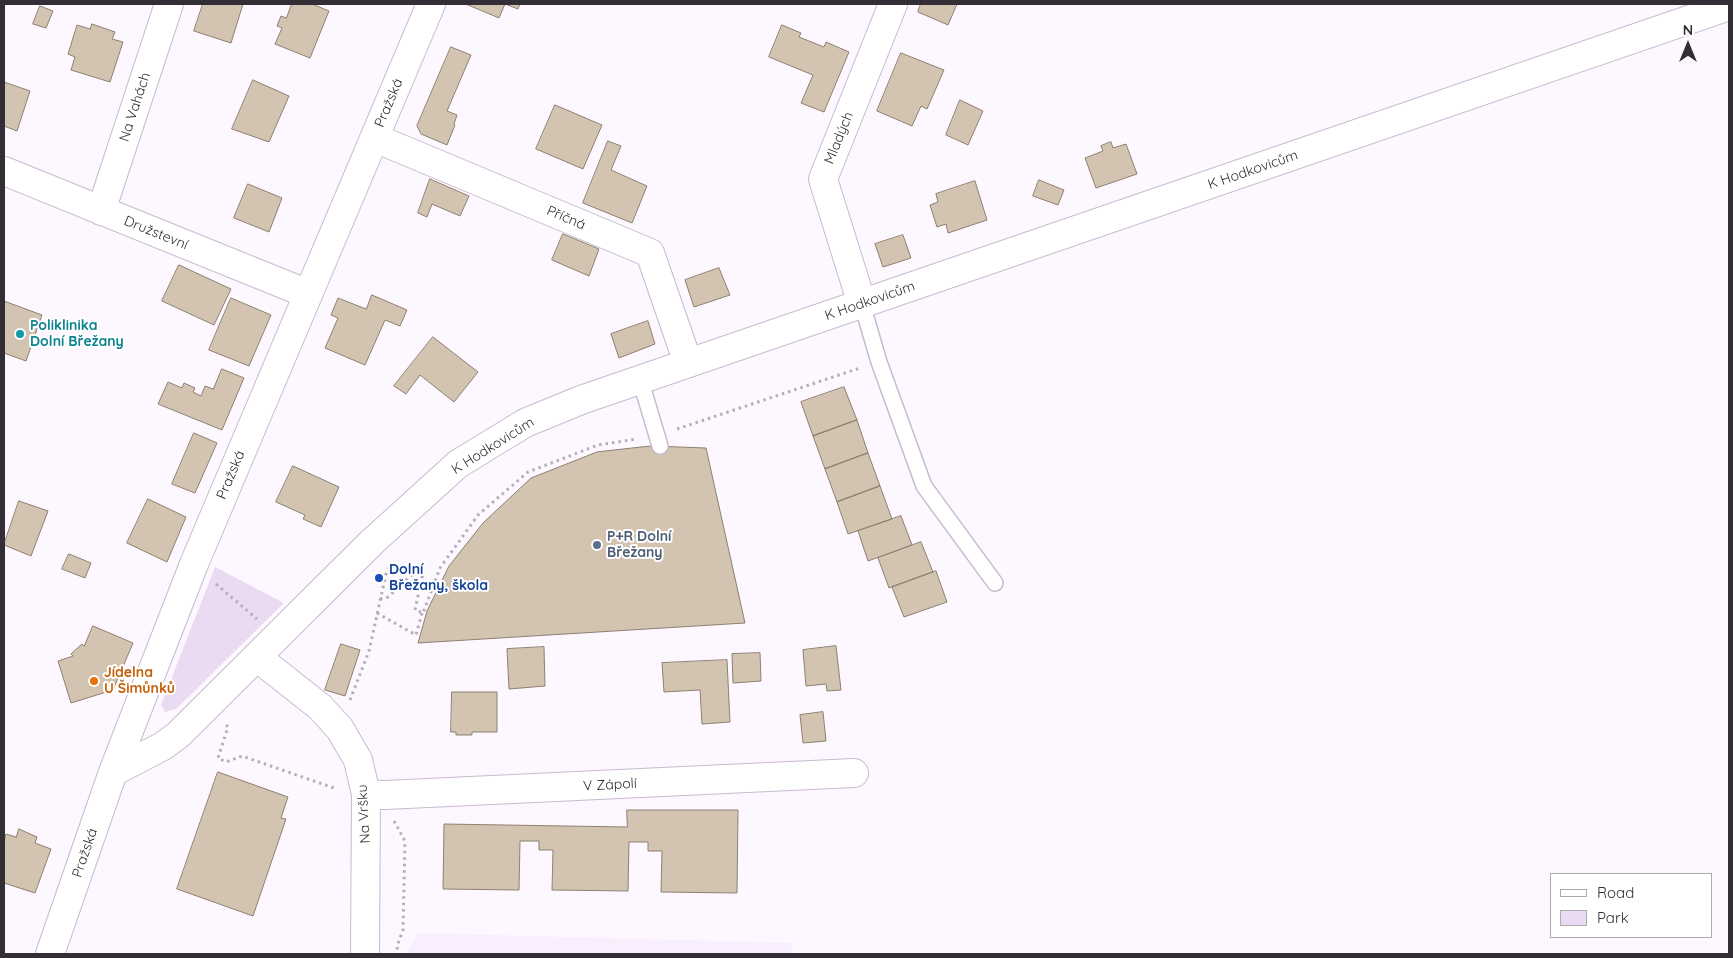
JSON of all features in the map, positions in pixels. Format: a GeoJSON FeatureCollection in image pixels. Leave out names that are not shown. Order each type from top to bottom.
{"type":"FeatureCollection","features":[{"type":"Feature","properties":{"kind":"street","name":"Na Vahách"},"geometry":{"type":"LineString","coordinates":[[101,211],[169,4]]}},
{"type":"Feature","properties":{"kind":"street","name":"Pražská"},"geometry":{"type":"LineString","coordinates":[[50,954],[113,772],[194,564],[431,4]]}},
{"type":"Feature","properties":{"kind":"street","name":"Mladých"},"geometry":{"type":"LineString","coordinates":[[862,304],[823,179],[893,4]]}},
{"type":"Feature","properties":{"kind":"street","name":"K Hodkovicům"},"geometry":{"type":"LineString","coordinates":[[113,772],[163,746],[178,735],[258,658],[372,542],[458,464],[525,423],[580,400],[640,379],[1729,6]]}},
{"type":"Feature","properties":{"kind":"street","name":"Příčná"},"geometry":{"type":"LineString","coordinates":[[375,138],[650,253],[688,363]]}},
{"type":"Feature","properties":{"kind":"street","name":"Družstevní"},"geometry":{"type":"LineString","coordinates":[[4,171],[308,294]]}},
{"type":"Feature","properties":{"kind":"street","name":"Na Vršku"},"geometry":{"type":"LineString","coordinates":[[258,658],[320,707],[340,729],[358,760],[364,793],[365,954]]}},
{"type":"Feature","properties":{"kind":"street","name":"V Zápolí"},"geometry":{"type":"LineString","coordinates":[[364,793],[854,773]]}},
{"type":"Feature","properties":{"kind":"lane"},"geometry":{"type":"LineString","coordinates":[[862,304],[879,362],[924,486],[995,582]]}},
{"type":"Feature","properties":{"kind":"lane"},"geometry":{"type":"LineString","coordinates":[[640,379],[658,441]]}},
{"type":"Feature","properties":{"kind":"path"},"geometry":{"type":"LineString","coordinates":[[377,613],[416,635],[422,613],[440,568],[478,515],[528,472],[598,445],[658,441],[879,362]]}},
{"type":"Feature","properties":{"kind":"path"},"geometry":{"type":"LineString","coordinates":[[346,708],[369,651],[386,574],[394,560]]}},
{"type":"Feature","properties":{"kind":"path"},"geometry":{"type":"LineString","coordinates":[[380,599],[388,597],[418,569],[423,573],[415,610],[422,613]]}},
{"type":"Feature","properties":{"kind":"path"},"geometry":{"type":"LineString","coordinates":[[215,583],[258,620]]}},
{"type":"Feature","properties":{"kind":"path"},"geometry":{"type":"LineString","coordinates":[[224,723],[228,727],[218,758],[226,762],[242,756],[364,793],[386,806],[405,841],[403,930],[397,946],[398,954]]}},
{"type":"Feature","properties":{"kind":"shaded area"},"geometry":{"type":"Polygon","coordinates":[[[418,933],[792,943],[792,954],[408,954],[418,933]]]}},
{"type":"Feature","properties":{"kind":"green space"},"geometry":{"type":"Polygon","coordinates":[[[215,567],[284,603],[176,709],[165,712],[161,705],[215,567]]]}},
{"type":"Feature","properties":{"kind":"building"},"geometry":{"type":"Polygon","coordinates":[[[203,4],[243,4],[231,43],[194,31],[203,4]]]}},
{"type":"Feature","properties":{"kind":"building"},"geometry":{"type":"Polygon","coordinates":[[[292,4],[312,4],[329,11],[310,58],[275,44],[282,28],[277,26],[281,16],[286,18],[292,4]]]}},
{"type":"Feature","properties":{"kind":"building"},"geometry":{"type":"Polygon","coordinates":[[[469,4],[505,4],[499,18],[469,4]]]}},
{"type":"Feature","properties":{"kind":"building"},"geometry":{"type":"Polygon","coordinates":[[[505,4],[520,4],[518,9],[505,4]]]}},
{"type":"Feature","properties":{"kind":"building"},"geometry":{"type":"Polygon","coordinates":[[[921,4],[957,4],[948,25],[918,12],[921,4]]]}},
{"type":"Feature","properties":{"kind":"building"},"geometry":{"type":"Polygon","coordinates":[[[40,6],[53,11],[46,28],[33,24],[40,6]]]}},
{"type":"Feature","properties":{"kind":"building"},"geometry":{"type":"Polygon","coordinates":[[[92,24],[115,32],[112,39],[123,42],[110,82],[71,70],[75,57],[68,54],[77,25],[90,29],[92,24]]]}},
{"type":"Feature","properties":{"kind":"building"},"geometry":{"type":"Polygon","coordinates":[[[782,25],[801,33],[799,37],[824,47],[826,42],[849,52],[824,112],[801,103],[813,75],[769,57],[782,25]]]}},
{"type":"Feature","properties":{"kind":"building"},"geometry":{"type":"Polygon","coordinates":[[[451,47],[471,55],[447,111],[457,115],[447,145],[421,134],[417,126],[451,47]]]}},
{"type":"Feature","properties":{"kind":"building"},"geometry":{"type":"Polygon","coordinates":[[[901,53],[944,70],[927,109],[921,106],[912,126],[877,111],[901,53]]]}},
{"type":"Feature","properties":{"kind":"building"},"geometry":{"type":"Polygon","coordinates":[[[253,80],[289,96],[269,142],[232,129],[253,80]]]}},
{"type":"Feature","properties":{"kind":"building"},"geometry":{"type":"Polygon","coordinates":[[[4,82],[30,91],[17,131],[4,126],[4,82]]]}},
{"type":"Feature","properties":{"kind":"building"},"geometry":{"type":"Polygon","coordinates":[[[960,100],[983,111],[968,145],[946,135],[960,100]]]}},
{"type":"Feature","properties":{"kind":"building"},"geometry":{"type":"Polygon","coordinates":[[[555,105],[602,125],[583,169],[536,149],[555,105]]]}},
{"type":"Feature","properties":{"kind":"building"},"geometry":{"type":"Polygon","coordinates":[[[608,141],[621,146],[611,170],[647,186],[632,223],[583,203],[608,141]]]}},
{"type":"Feature","properties":{"kind":"building"},"geometry":{"type":"Polygon","coordinates":[[[1111,142],[1113,148],[1126,144],[1137,174],[1096,188],[1085,158],[1103,151],[1101,146],[1111,142]]]}},
{"type":"Feature","properties":{"kind":"building"},"geometry":{"type":"Polygon","coordinates":[[[430,179],[469,196],[460,216],[432,204],[427,217],[418,213],[430,179]]]}},
{"type":"Feature","properties":{"kind":"building"},"geometry":{"type":"Polygon","coordinates":[[[1039,180],[1064,190],[1058,205],[1033,196],[1039,180]]]}},
{"type":"Feature","properties":{"kind":"building"},"geometry":{"type":"Polygon","coordinates":[[[975,181],[987,220],[948,233],[946,224],[937,227],[930,205],[938,202],[936,194],[975,181]]]}},
{"type":"Feature","properties":{"kind":"building"},"geometry":{"type":"Polygon","coordinates":[[[248,184],[282,198],[269,232],[234,218],[248,184]]]}},
{"type":"Feature","properties":{"kind":"building"},"geometry":{"type":"Polygon","coordinates":[[[563,234],[599,249],[589,276],[552,260],[563,234]]]}},
{"type":"Feature","properties":{"kind":"building"},"geometry":{"type":"Polygon","coordinates":[[[903,235],[911,258],[883,267],[875,244],[903,235]]]}},
{"type":"Feature","properties":{"kind":"building"},"geometry":{"type":"Polygon","coordinates":[[[179,265],[231,289],[214,325],[162,301],[179,265]]]}},
{"type":"Feature","properties":{"kind":"building"},"geometry":{"type":"Polygon","coordinates":[[[719,268],[730,295],[694,307],[685,280],[719,268]]]}},
{"type":"Feature","properties":{"kind":"building"},"geometry":{"type":"Polygon","coordinates":[[[372,295],[407,310],[400,326],[385,320],[365,365],[325,348],[338,318],[331,315],[338,298],[366,309],[372,295]]]}},
{"type":"Feature","properties":{"kind":"building"},"geometry":{"type":"Polygon","coordinates":[[[231,298],[271,315],[249,366],[209,350],[231,298]]]}},
{"type":"Feature","properties":{"kind":"building","name":"Poliklinika Dolní Břežany"},"geometry":{"type":"Polygon","coordinates":[[[4,301],[42,315],[26,361],[4,353],[4,301]]]}},
{"type":"Feature","properties":{"kind":"building"},"geometry":{"type":"Polygon","coordinates":[[[648,321],[655,344],[619,358],[611,334],[648,321]]]}},
{"type":"Feature","properties":{"kind":"building"},"geometry":{"type":"Polygon","coordinates":[[[433,337],[478,372],[454,402],[420,375],[406,394],[394,386],[433,337]]]}},
{"type":"Feature","properties":{"kind":"building"},"geometry":{"type":"Polygon","coordinates":[[[222,369],[244,378],[222,430],[158,404],[168,382],[182,388],[184,383],[195,388],[193,392],[201,396],[205,386],[213,389],[222,369]]]}},
{"type":"Feature","properties":{"kind":"building"},"geometry":{"type":"Polygon","coordinates":[[[844,387],[857,420],[813,436],[801,402],[844,387]]]}},
{"type":"Feature","properties":{"kind":"building"},"geometry":{"type":"Polygon","coordinates":[[[857,420],[868,453],[825,469],[813,436],[857,420]]]}},
{"type":"Feature","properties":{"kind":"building"},"geometry":{"type":"Polygon","coordinates":[[[194,433],[217,443],[195,493],[172,484],[194,433]]]}},
{"type":"Feature","properties":{"kind":"building","name":"P+R Dolní Břežany"},"geometry":{"type":"Polygon","coordinates":[[[651,446],[706,448],[745,623],[418,643],[427,611],[449,566],[483,523],[531,478],[597,452],[651,446]]]}},
{"type":"Feature","properties":{"kind":"building"},"geometry":{"type":"Polygon","coordinates":[[[868,453],[880,486],[837,502],[825,469],[868,453]]]}},
{"type":"Feature","properties":{"kind":"building"},"geometry":{"type":"Polygon","coordinates":[[[293,466],[339,487],[321,527],[303,519],[305,515],[276,502],[293,466]]]}},
{"type":"Feature","properties":{"kind":"building"},"geometry":{"type":"Polygon","coordinates":[[[880,486],[892,519],[848,534],[837,502],[880,486]]]}},
{"type":"Feature","properties":{"kind":"building"},"geometry":{"type":"Polygon","coordinates":[[[148,499],[186,517],[167,562],[127,543],[148,499]]]}},
{"type":"Feature","properties":{"kind":"building"},"geometry":{"type":"Polygon","coordinates":[[[19,501],[48,511],[31,556],[4,545],[19,501]]]}},
{"type":"Feature","properties":{"kind":"building"},"geometry":{"type":"Polygon","coordinates":[[[901,516],[912,545],[868,561],[858,531],[901,516]]]}},
{"type":"Feature","properties":{"kind":"building"},"geometry":{"type":"Polygon","coordinates":[[[921,542],[933,572],[889,588],[878,558],[921,542]]]}},
{"type":"Feature","properties":{"kind":"building"},"geometry":{"type":"Polygon","coordinates":[[[69,554],[91,563],[85,578],[62,569],[69,554]]]}},
{"type":"Feature","properties":{"kind":"building"},"geometry":{"type":"Polygon","coordinates":[[[936,571],[947,602],[904,617],[892,587],[936,571]]]}},
{"type":"Feature","properties":{"kind":"building"},"geometry":{"type":"Polygon","coordinates":[[[93,626],[133,643],[113,690],[71,703],[58,661],[73,656],[71,654],[82,644],[84,646],[93,626]]]}},
{"type":"Feature","properties":{"kind":"building"},"geometry":{"type":"Polygon","coordinates":[[[341,644],[360,650],[345,696],[325,690],[341,644]]]}},
{"type":"Feature","properties":{"kind":"building"},"geometry":{"type":"Polygon","coordinates":[[[836,646],[841,690],[827,691],[826,684],[806,686],[803,650],[836,646]]]}},
{"type":"Feature","properties":{"kind":"building"},"geometry":{"type":"Polygon","coordinates":[[[544,647],[545,686],[509,689],[507,649],[544,647]]]}},
{"type":"Feature","properties":{"kind":"building"},"geometry":{"type":"Polygon","coordinates":[[[760,653],[761,681],[733,683],[732,654],[760,653]]]}},
{"type":"Feature","properties":{"kind":"building"},"geometry":{"type":"Polygon","coordinates":[[[727,660],[730,722],[702,724],[700,690],[664,692],[662,663],[727,660]]]}},
{"type":"Feature","properties":{"kind":"building"},"geometry":{"type":"Polygon","coordinates":[[[452,692],[497,692],[497,732],[472,732],[472,735],[456,735],[456,732],[451,732],[452,692]]]}},
{"type":"Feature","properties":{"kind":"building"},"geometry":{"type":"Polygon","coordinates":[[[823,712],[826,741],[803,743],[800,715],[823,712]]]}},
{"type":"Feature","properties":{"kind":"building"},"geometry":{"type":"Polygon","coordinates":[[[218,772],[288,797],[281,818],[286,819],[253,916],[177,889],[218,772]]]}},
{"type":"Feature","properties":{"kind":"building"},"geometry":{"type":"Polygon","coordinates":[[[627,810],[738,810],[737,893],[661,892],[662,851],[648,851],[648,842],[629,842],[628,891],[552,890],[553,850],[539,850],[539,841],[520,841],[519,890],[443,889],[444,824],[627,827],[627,810]]]}},
{"type":"Feature","properties":{"kind":"building"},"geometry":{"type":"Polygon","coordinates":[[[19,829],[37,837],[35,843],[51,849],[35,893],[4,883],[4,841],[6,834],[16,837],[19,829]]]}},
{"type":"Feature","properties":{"kind":"place","name":"Poliklinika Dolní Břežany"},"geometry":{"type":"Point","coordinates":[20,334]}},
{"type":"Feature","properties":{"kind":"place","name":"P+R Dolní Břežany"},"geometry":{"type":"Point","coordinates":[597,545]}},
{"type":"Feature","properties":{"kind":"place","name":"Dolní Břežany, škola"},"geometry":{"type":"Point","coordinates":[379,578]}},
{"type":"Feature","properties":{"kind":"place","name":"Jídelna U Šimůnků"},"geometry":{"type":"Point","coordinates":[94,681]}}]}
